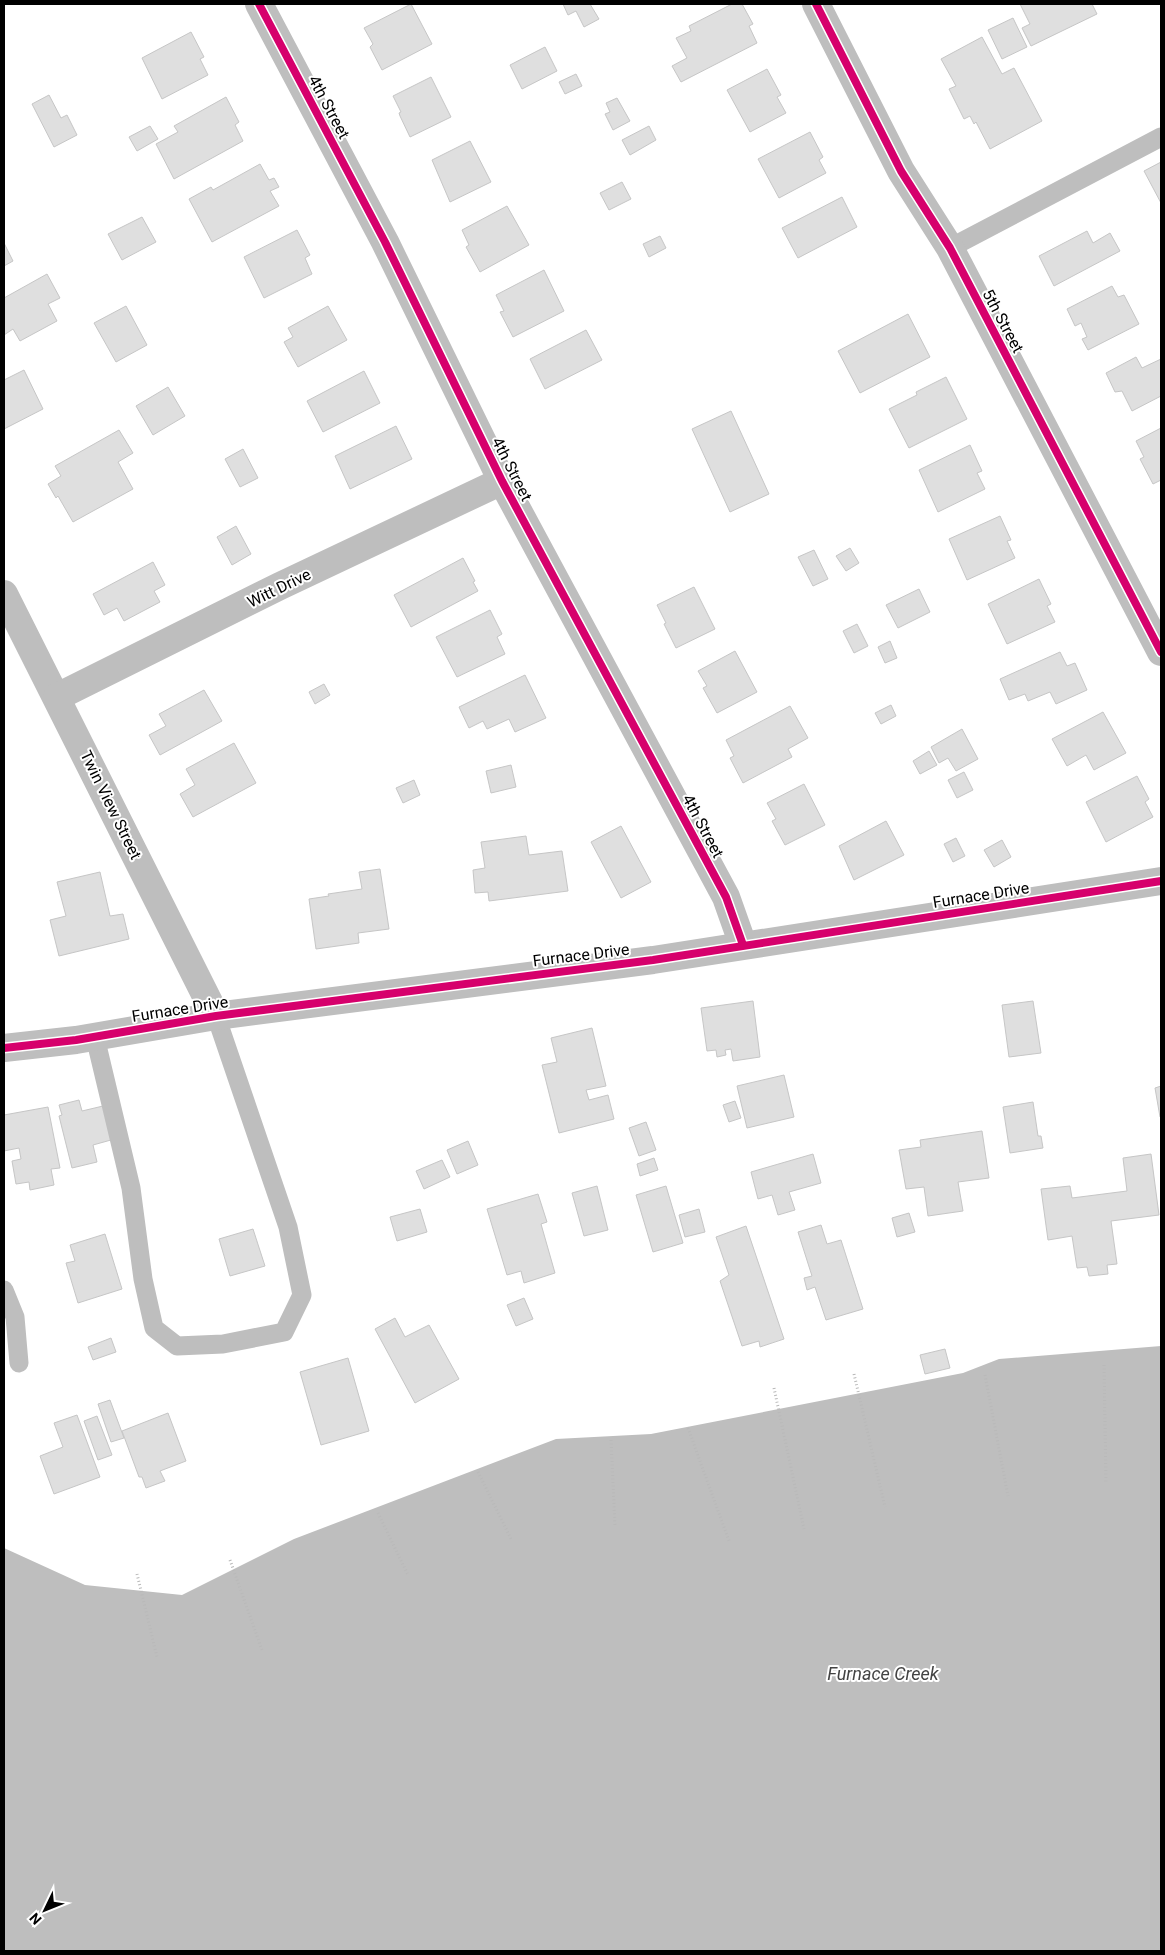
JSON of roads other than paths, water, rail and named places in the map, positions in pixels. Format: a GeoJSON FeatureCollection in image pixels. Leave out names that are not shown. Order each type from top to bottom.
{"type":"FeatureCollection","features":[{"type":"Feature","properties":{"kind":"street","name":"4th Street"},"geometry":{"type":"LineString","coordinates":[[259,4],[385,242],[502,481],[726,897],[743,945]]}},
{"type":"Feature","properties":{"kind":"street","name":"5th Street"},"geometry":{"type":"LineString","coordinates":[[816,4],[901,171],[950,248],[1161,652]]}},
{"type":"Feature","properties":{"kind":"street","name":"Witt Drive"},"geometry":{"type":"LineString","coordinates":[[57,697],[280,586],[502,481]]}},
{"type":"Feature","properties":{"kind":"street","name":"Twin View Street"},"geometry":{"type":"LineString","coordinates":[[4,594],[216,1016]]}},
{"type":"Feature","properties":{"kind":"street","name":"Furnace Drive"},"geometry":{"type":"LineString","coordinates":[[4,1048],[95,1037],[216,1016],[639,962],[1161,881]]}},
{"type":"Feature","properties":{"kind":"lane"},"geometry":{"type":"LineString","coordinates":[[950,248],[1161,137]]}},
{"type":"Feature","properties":{"kind":"lane"},"geometry":{"type":"LineString","coordinates":[[95,1037],[131,1188],[143,1279],[154,1328],[177,1346],[223,1344],[284,1332],[302,1296],[288,1227],[216,1016]]}},
{"type":"Feature","properties":{"kind":"lane"},"geometry":{"type":"LineString","coordinates":[[4,1290],[15,1317],[19,1363]]}},
{"type":"Feature","properties":{"kind":"water","name":"Furnace Creek"},"geometry":{"type":"Polygon","coordinates":[[[1161,1346],[1161,1951],[4,1951],[4,1548],[85,1585],[182,1595],[294,1539],[556,1439],[651,1434],[963,1373],[999,1359],[1161,1346]]]}}]}
